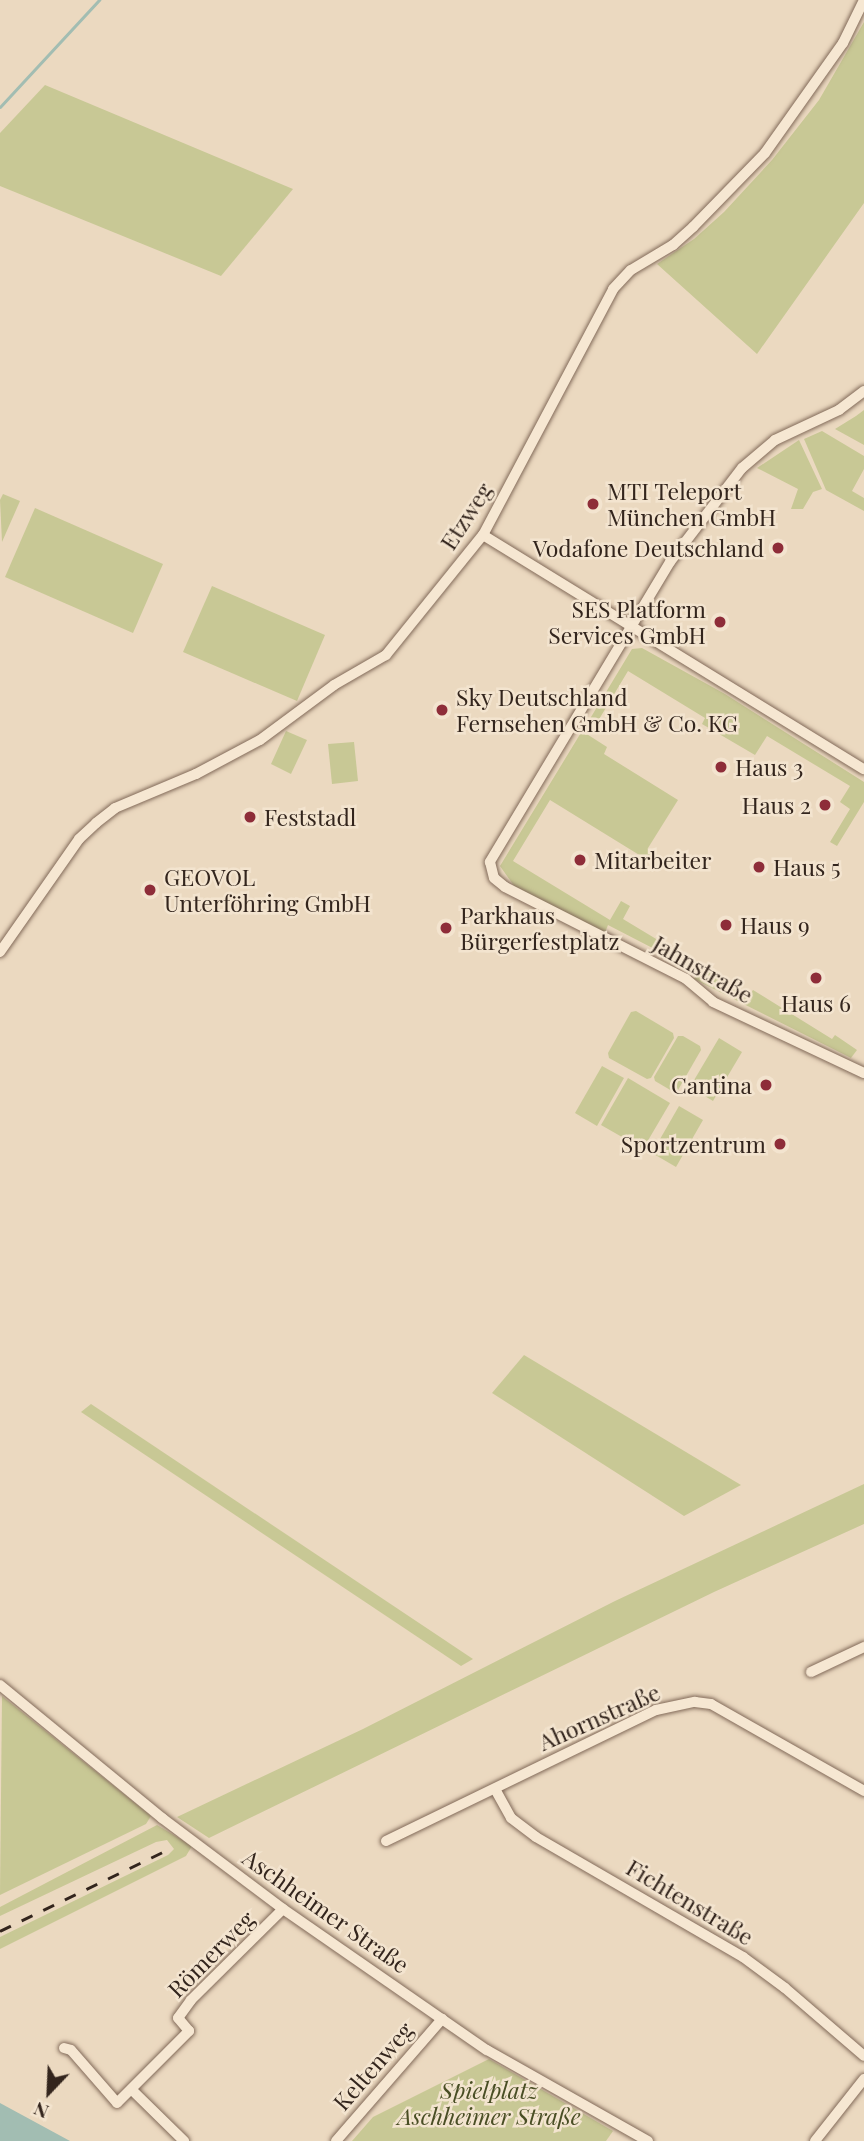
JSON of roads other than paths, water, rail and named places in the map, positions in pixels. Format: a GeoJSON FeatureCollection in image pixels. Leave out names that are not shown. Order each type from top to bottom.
{"type":"FeatureCollection","features":[{"type":"Feature","properties":{"kind":"street","name":"Etzweg"},"geometry":{"type":"LineString","coordinates":[[0,952],[79,839],[115,808],[196,774],[260,740],[334,685],[386,655],[483,536],[613,289],[631,270],[673,245],[765,153],[811,93],[843,43],[863,0]]}},
{"type":"Feature","properties":{"kind":"street"},"geometry":{"type":"LineString","coordinates":[[631,627],[687,537],[741,468],[775,440],[839,410],[864,391]]}},
{"type":"Feature","properties":{"kind":"street"},"geometry":{"type":"LineString","coordinates":[[483,536],[864,769]]}},
{"type":"Feature","properties":{"kind":"street","name":"Jahnstraße"},"geometry":{"type":"LineString","coordinates":[[631,627],[494,853],[491,872],[505,887],[686,979],[713,1002],[864,1073]]}},
{"type":"Feature","properties":{"kind":"street"},"geometry":{"type":"LineString","coordinates":[[811,1672],[864,1647]]}},
{"type":"Feature","properties":{"kind":"street","name":"Aschheimer Straße"},"geometry":{"type":"LineString","coordinates":[[0,1685],[162,1818],[283,1909],[487,2050],[648,2141]]}},
{"type":"Feature","properties":{"kind":"street","name":"Ahornstraße"},"geometry":{"type":"LineString","coordinates":[[386,1841],[656,1710],[695,1702],[711,1704],[864,1791]]}},
{"type":"Feature","properties":{"kind":"street","name":"Fichtenstraße"},"geometry":{"type":"LineString","coordinates":[[495,1789],[512,1818],[536,1837],[743,1957],[785,1988],[864,2056]]}},
{"type":"Feature","properties":{"kind":"street","name":"Römerweg"},"geometry":{"type":"LineString","coordinates":[[132,2090],[189,2031],[178,2018],[191,2000],[283,1909]]}},
{"type":"Feature","properties":{"kind":"street","name":"Keltenweg"},"geometry":{"type":"LineString","coordinates":[[336,2141],[442,2019]]}},
{"type":"Feature","properties":{"kind":"street"},"geometry":{"type":"LineString","coordinates":[[64,2048],[71,2050],[117,2104],[132,2090],[184,2141]]}},
{"type":"Feature","properties":{"kind":"street"},"geometry":{"type":"LineString","coordinates":[[815,2141],[864,2080]]}},
{"type":"Feature","properties":{"kind":"waterway"},"geometry":{"type":"LineString","coordinates":[[0,107],[99,0]]}},
{"type":"Feature","properties":{"kind":"railway"},"geometry":{"type":"LineString","coordinates":[[0,1931],[171,1848]]}},
{"type":"Feature","properties":{"kind":"place","name":"MTI Teleport München GmbH"},"geometry":{"type":"Point","coordinates":[593,504]}},
{"type":"Feature","properties":{"kind":"place","name":"Vodafone Deutschland"},"geometry":{"type":"Point","coordinates":[778,548]}},
{"type":"Feature","properties":{"kind":"place","name":"SES Platform Services GmbH"},"geometry":{"type":"Point","coordinates":[720,622]}},
{"type":"Feature","properties":{"kind":"place","name":"Sky Deutschland Fernsehen GmbH & Co. KG"},"geometry":{"type":"Point","coordinates":[442,710]}},
{"type":"Feature","properties":{"kind":"place","name":"Haus 3"},"geometry":{"type":"Point","coordinates":[721,767]}},
{"type":"Feature","properties":{"kind":"place","name":"Haus 2"},"geometry":{"type":"Point","coordinates":[825,805]}},
{"type":"Feature","properties":{"kind":"place","name":"Feststadl"},"geometry":{"type":"Point","coordinates":[250,817]}},
{"type":"Feature","properties":{"kind":"place","name":"Mitarbeiter"},"geometry":{"type":"Point","coordinates":[580,860]}},
{"type":"Feature","properties":{"kind":"place","name":"Haus 5"},"geometry":{"type":"Point","coordinates":[759,867]}},
{"type":"Feature","properties":{"kind":"place","name":"GEOVOL Unterföhring GmbH"},"geometry":{"type":"Point","coordinates":[150,890]}},
{"type":"Feature","properties":{"kind":"place","name":"Haus 9"},"geometry":{"type":"Point","coordinates":[726,925]}},
{"type":"Feature","properties":{"kind":"place","name":"Parkhaus Bürgerfestplatz"},"geometry":{"type":"Point","coordinates":[446,928]}},
{"type":"Feature","properties":{"kind":"place","name":"Haus 6"},"geometry":{"type":"Point","coordinates":[816,978]}},
{"type":"Feature","properties":{"kind":"place","name":"Cantina"},"geometry":{"type":"Point","coordinates":[766,1085]}},
{"type":"Feature","properties":{"kind":"place","name":"Sportzentrum"},"geometry":{"type":"Point","coordinates":[780,1144]}},
{"type":"Feature","properties":{"kind":"park label","name":"Spielplatz Aschheimer Straße"},"geometry":{"type":"Point","coordinates":[489,2103]}}]}
